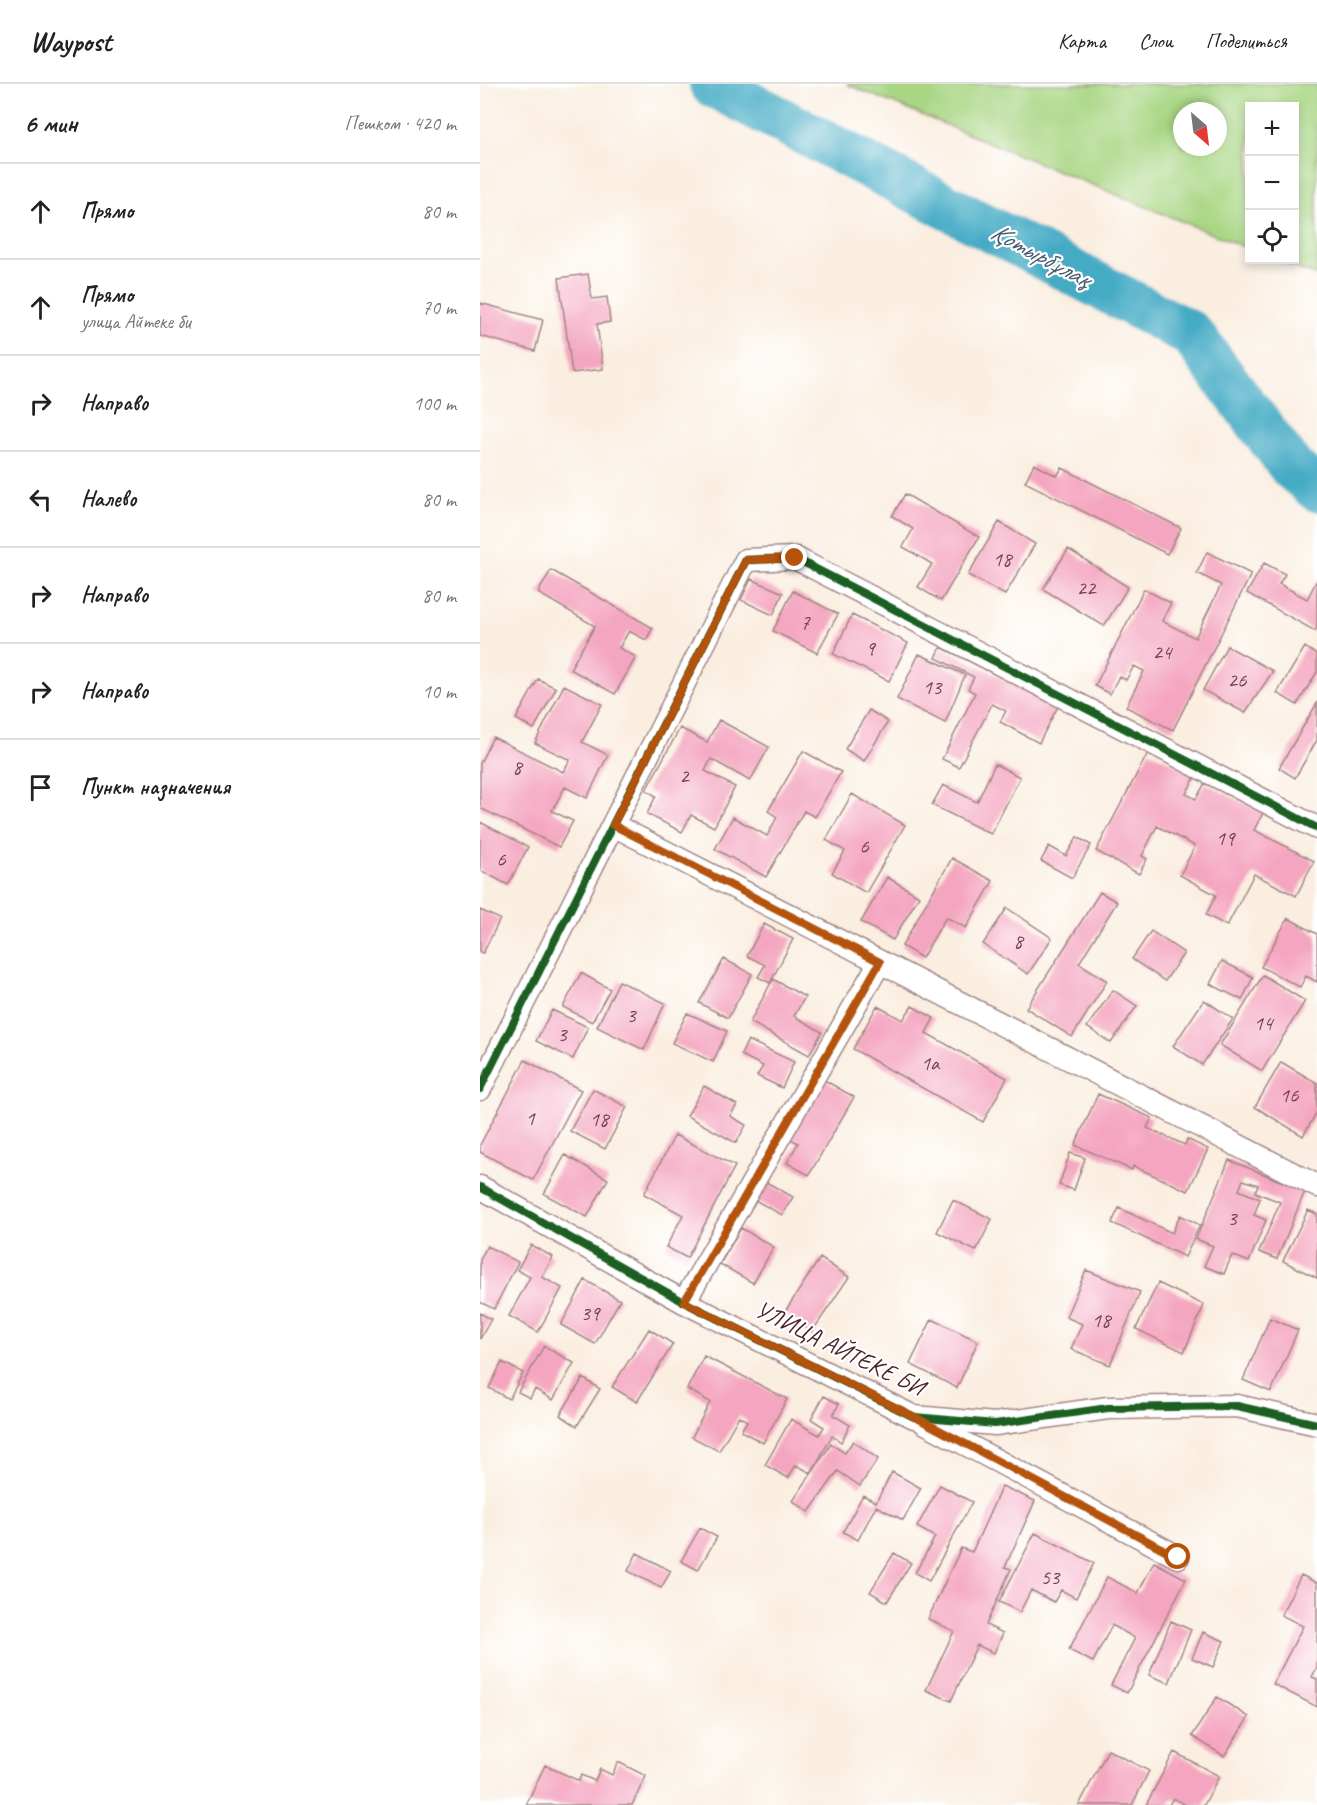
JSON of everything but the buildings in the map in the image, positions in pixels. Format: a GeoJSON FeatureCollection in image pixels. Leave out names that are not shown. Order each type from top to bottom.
{"type":"FeatureCollection","features":[{"type":"Feature","properties":{"kind":"street"},"geometry":{"type":"LineString","coordinates":[[480,1089],[746,560],[795,558],[1317,828]]}},
{"type":"Feature","properties":{"kind":"street"},"geometry":{"type":"LineString","coordinates":[[613,825],[1317,1186]]}},
{"type":"Feature","properties":{"kind":"street"},"geometry":{"type":"LineString","coordinates":[[684,1302],[880,962]]}},
{"type":"Feature","properties":{"kind":"street","name":"УЛИЦА АЙТЕКЕ БИ"},"geometry":{"type":"LineString","coordinates":[[480,1187],[684,1302],[915,1417],[995,1424],[1108,1408],[1237,1406],[1317,1424]]}},
{"type":"Feature","properties":{"kind":"street"},"geometry":{"type":"LineString","coordinates":[[915,1417],[1178,1557]]}},
{"type":"Feature","properties":{"kind":"green space"},"geometry":{"type":"Polygon","coordinates":[[[846,84],[1317,84],[1317,276],[1286,264],[1299,264],[1299,102],[1245,102],[1245,247],[846,84]]]}},
{"type":"Feature","properties":{"kind":"waterway","name":"Қотырбұлақ"},"geometry":{"type":"LineString","coordinates":[[712,84],[1191,334],[1292,468],[1317,489]]}},
{"type":"Feature","properties":{"kind":"cycle path"},"geometry":{"type":"LineString","coordinates":[[480,1089],[746,560],[795,558],[1317,828]]}},
{"type":"Feature","properties":{"kind":"cycle path"},"geometry":{"type":"LineString","coordinates":[[480,1187],[684,1302],[914,1417],[995,1424],[1108,1408],[1237,1406],[1317,1424]]}},
{"type":"Feature","properties":{"kind":"route"},"geometry":{"type":"LineString","coordinates":[[795,558],[746,560],[613,825],[880,962],[684,1302],[915,1417],[1178,1557]]}}]}
